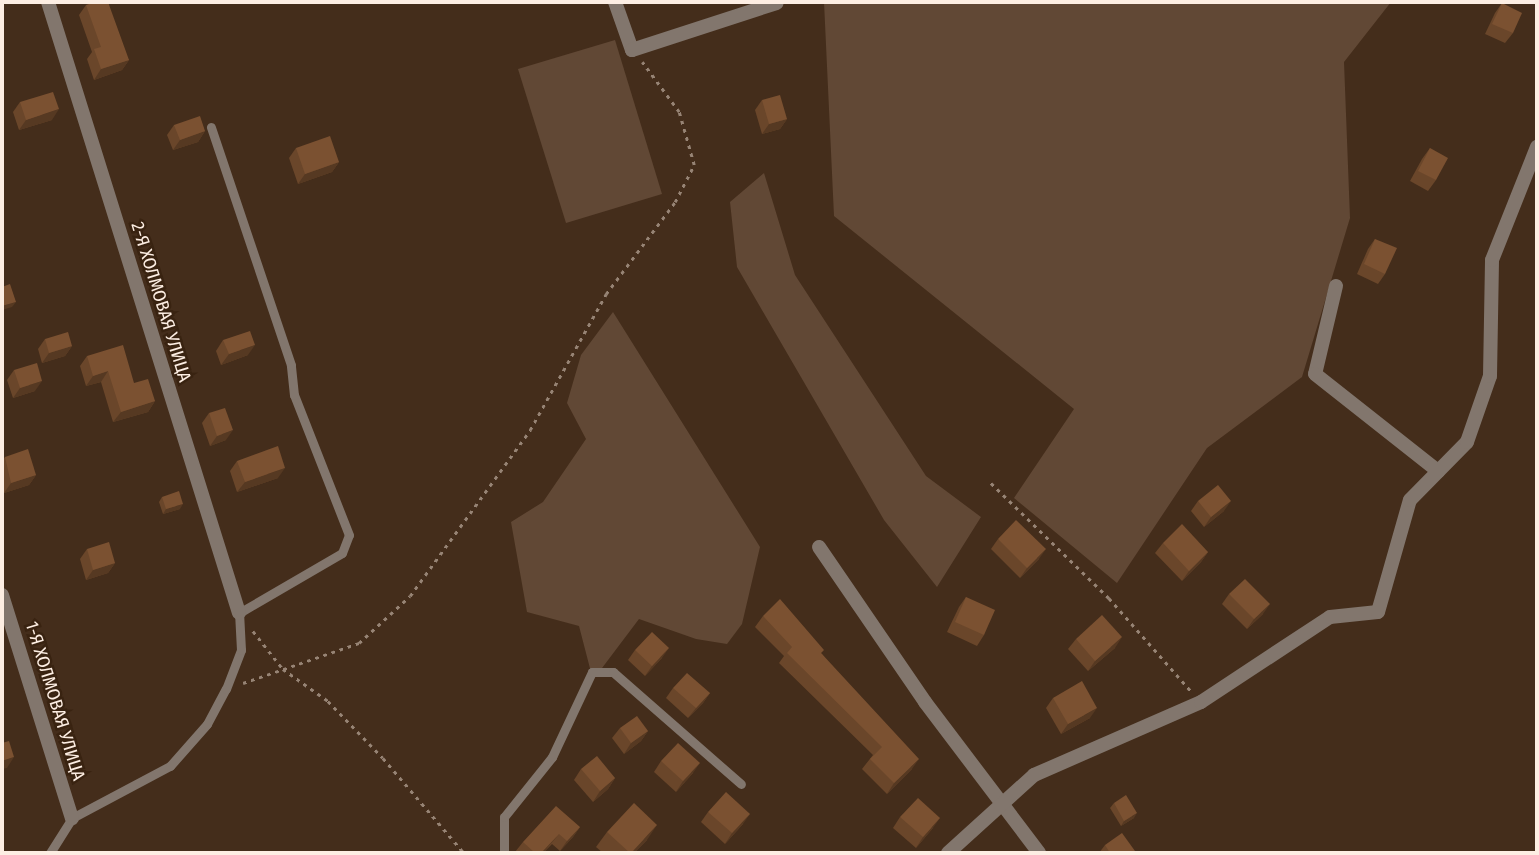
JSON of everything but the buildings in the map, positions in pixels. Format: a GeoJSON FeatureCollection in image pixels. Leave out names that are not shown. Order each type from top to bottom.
{"type":"FeatureCollection","features":[{"type":"Feature","properties":{"kind":"street","name":"2-Я ХОЛМОВАЯ УЛИЦА"},"geometry":{"type":"LineString","coordinates":[[48,2],[239,613]]}},
{"type":"Feature","properties":{"kind":"street"},"geometry":{"type":"LineString","coordinates":[[615,2],[632,50],[777,3]]}},
{"type":"Feature","properties":{"kind":"street"},"geometry":{"type":"LineString","coordinates":[[948,853],[1006,804],[1034,775],[1201,702],[1330,617],[1378,612],[1410,499],[1467,442],[1490,376],[1492,260],[1537,147]]}},
{"type":"Feature","properties":{"kind":"street"},"geometry":{"type":"LineString","coordinates":[[1336,286],[1315,374],[1438,471]]}},
{"type":"Feature","properties":{"kind":"street"},"geometry":{"type":"LineString","coordinates":[[819,547],[925,702],[1006,804],[1039,853]]}},
{"type":"Feature","properties":{"kind":"street","name":"1-Я ХОЛМОВАЯ УЛИЦА"},"geometry":{"type":"LineString","coordinates":[[2,595],[72,818]]}},
{"type":"Feature","properties":{"kind":"lane"},"geometry":{"type":"LineString","coordinates":[[50,853],[72,818],[170,766],[207,724],[226,689],[240,650],[239,613],[342,553],[349,534],[294,395],[291,365],[211,127]]}},
{"type":"Feature","properties":{"kind":"lane"},"geometry":{"type":"LineString","coordinates":[[504,853],[504,817],[552,757],[592,672],[613,671],[741,784]]}},
{"type":"Feature","properties":{"kind":"path"},"geometry":{"type":"LineString","coordinates":[[226,689],[359,643],[410,596],[530,430],[606,294],[675,202],[694,165],[679,112],[632,50]]}},
{"type":"Feature","properties":{"kind":"path"},"geometry":{"type":"LineString","coordinates":[[991,483],[1109,598],[1201,702]]}},
{"type":"Feature","properties":{"kind":"path"},"geometry":{"type":"LineString","coordinates":[[239,613],[283,669],[328,701],[464,853]]}},
{"type":"Feature","properties":{"kind":"shaded area"},"geometry":{"type":"Polygon","coordinates":[[[824,2],[1391,2],[1344,62],[1350,218],[1302,377],[1207,448],[1117,583],[1014,498],[1074,409],[834,216],[824,2]]]}},
{"type":"Feature","properties":{"kind":"shaded area"},"geometry":{"type":"Polygon","coordinates":[[[615,40],[662,194],[566,223],[518,69],[615,40]]]}},
{"type":"Feature","properties":{"kind":"shaded area"},"geometry":{"type":"Polygon","coordinates":[[[764,173],[795,275],[926,476],[981,517],[937,587],[884,520],[737,267],[730,202],[764,173]]]}},
{"type":"Feature","properties":{"kind":"shaded area"},"geometry":{"type":"Polygon","coordinates":[[[613,312],[760,547],[742,624],[727,644],[696,639],[639,619],[593,680],[579,626],[527,612],[511,522],[543,502],[586,439],[567,403],[581,355],[613,312]]]}}]}
